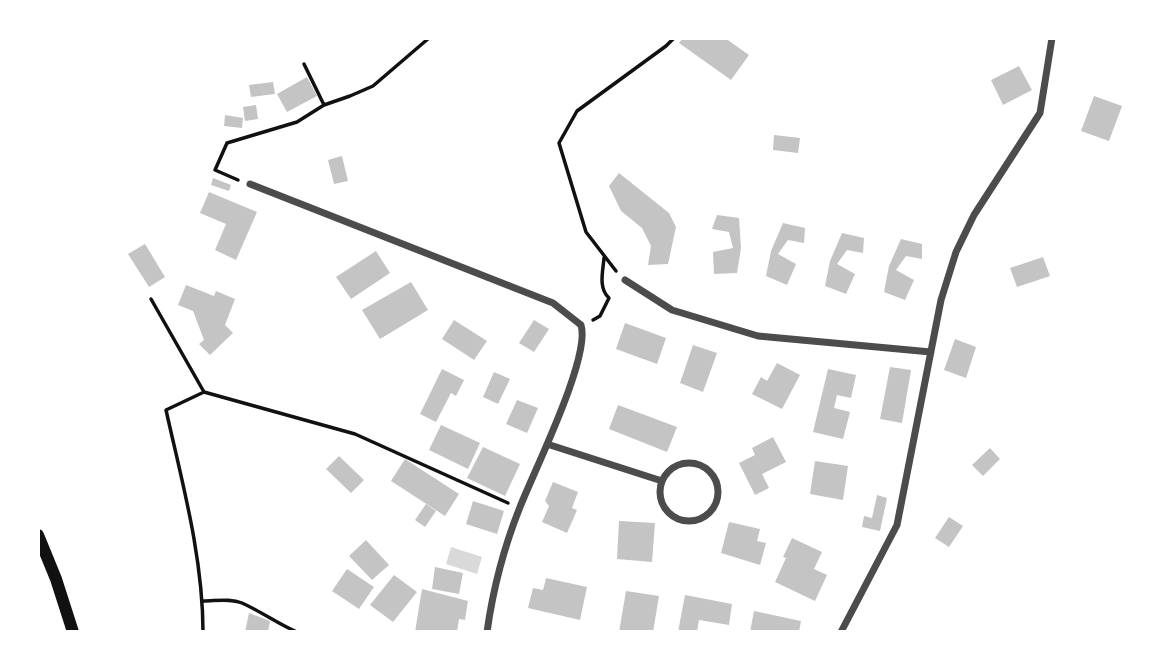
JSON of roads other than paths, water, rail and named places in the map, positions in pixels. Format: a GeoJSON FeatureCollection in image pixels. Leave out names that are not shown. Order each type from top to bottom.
{"type":"FeatureCollection","features":[{"type":"Feature","properties":{"kind":"main road"},"geometry":{"type":"LineString","coordinates":[[38,536],[56,579],[73,632]]}},
{"type":"Feature","properties":{"kind":"street"},"geometry":{"type":"LineString","coordinates":[[841,632],[897,525],[941,300],[956,252],[974,215],[1040,113],[1052,38]]}},
{"type":"Feature","properties":{"kind":"street"},"geometry":{"type":"LineString","coordinates":[[250,184],[553,303],[582,325],[580,357],[519,509],[493,587],[487,632]]}},
{"type":"Feature","properties":{"kind":"street"},"geometry":{"type":"LineString","coordinates":[[625,280],[672,310],[758,336],[931,352]]}},
{"type":"Feature","properties":{"kind":"street"},"geometry":{"type":"LineString","coordinates":[[547,444],[662,481]]}},
{"type":"Feature","properties":{"kind":"street"},"geometry":{"type":"LineString","coordinates":[[692,463],[701,466],[714,478],[717,495],[715,504],[702,517],[685,520],[676,518],[663,506],[660,497],[662,481],[675,466],[692,463]]}}]}
